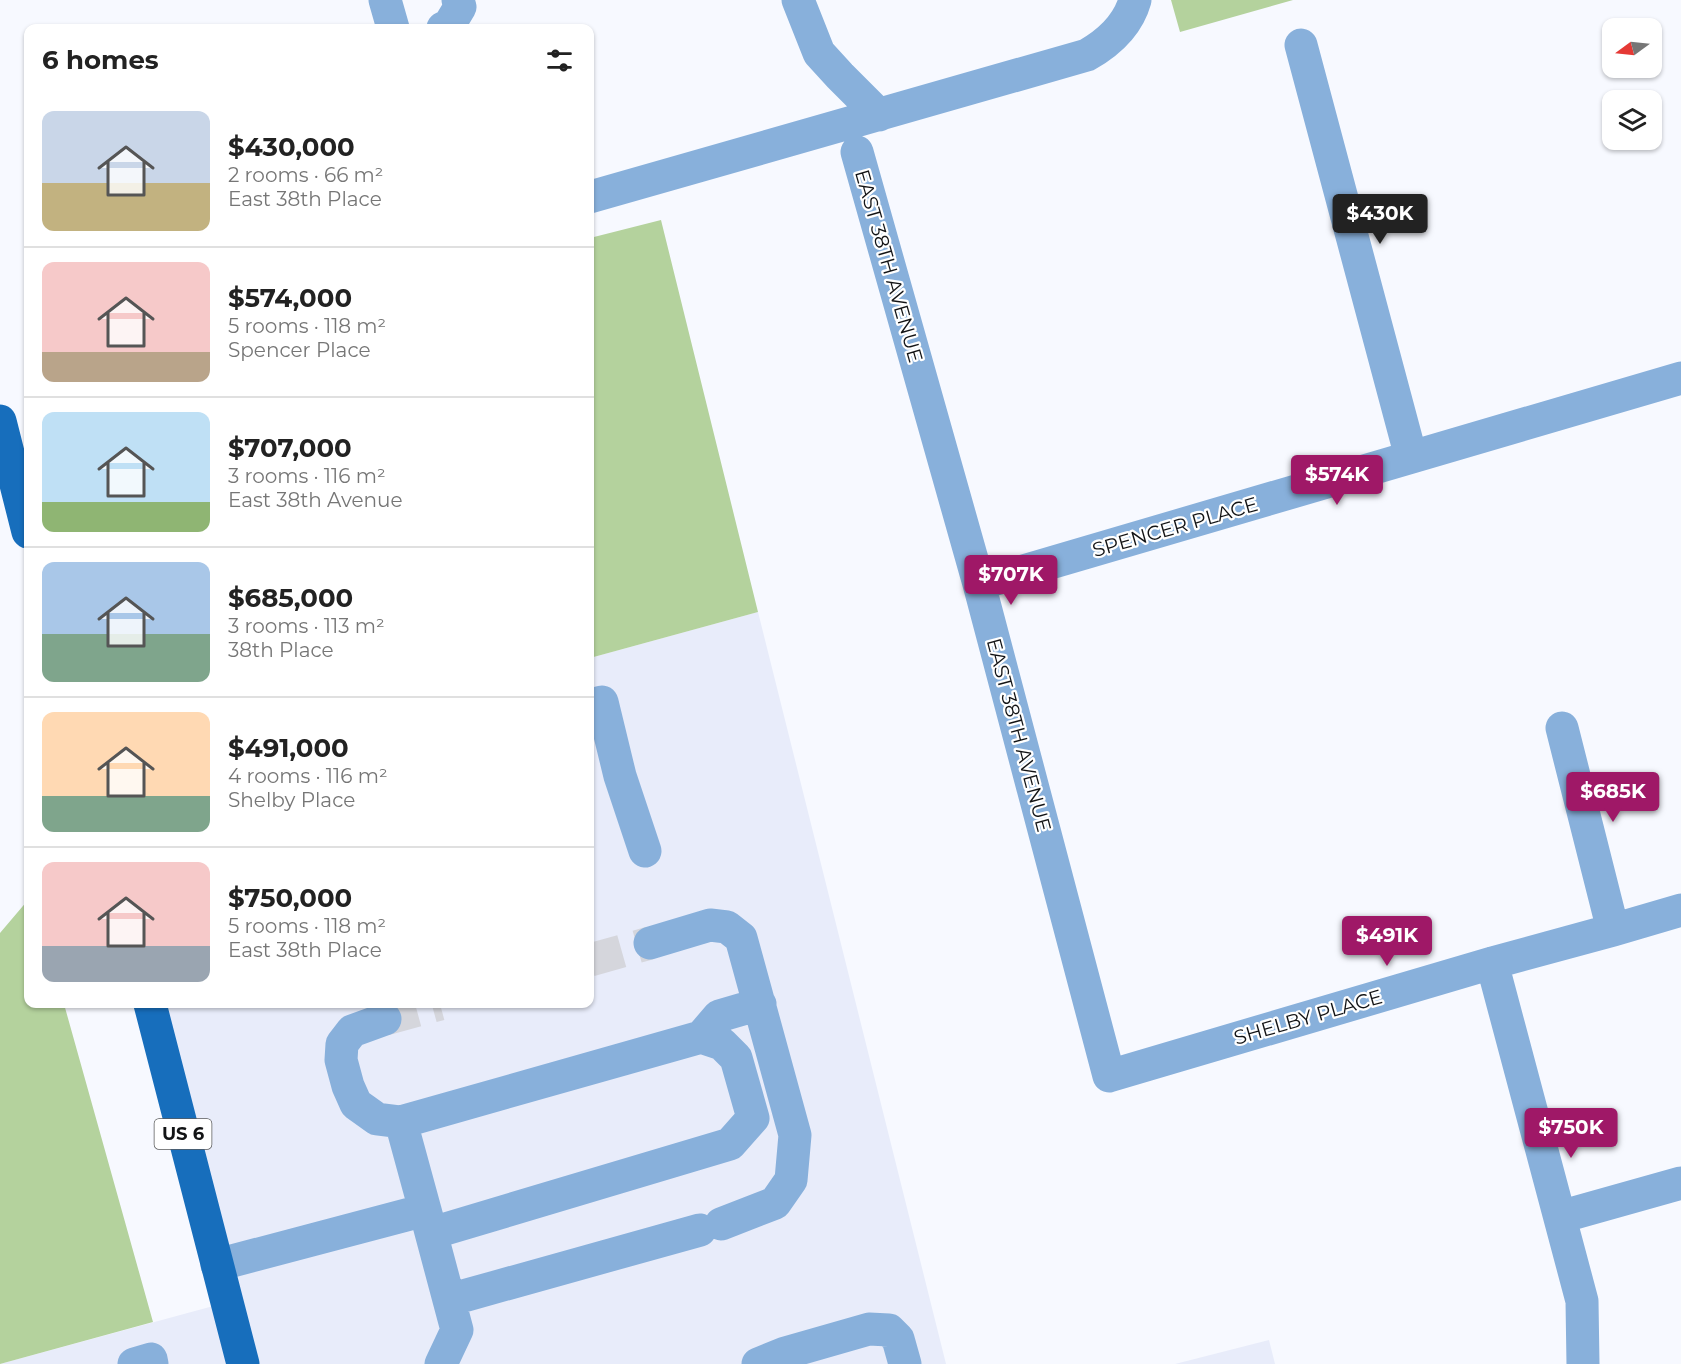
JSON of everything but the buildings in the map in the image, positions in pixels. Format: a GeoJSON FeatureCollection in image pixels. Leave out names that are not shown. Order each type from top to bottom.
{"type":"FeatureCollection","features":[{"type":"Feature","properties":{"kind":"main road"},"geometry":{"type":"LineString","coordinates":[[0,421],[24,516]]}},
{"type":"Feature","properties":{"kind":"main road","name":"US 6"},"geometry":{"type":"LineString","coordinates":[[151,1008],[243,1364]]}},
{"type":"Feature","properties":{"kind":"street"},"geometry":{"type":"LineString","coordinates":[[386,0],[392,24]]}},
{"type":"Feature","properties":{"kind":"street"},"geometry":{"type":"LineString","coordinates":[[450,24],[460,7],[458,0]]}},
{"type":"Feature","properties":{"kind":"street"},"geometry":{"type":"LineString","coordinates":[[798,0],[819,53],[879,114]]}},
{"type":"Feature","properties":{"kind":"street"},"geometry":{"type":"LineString","coordinates":[[594,196],[1087,55],[1114,35],[1126,20],[1135,0]]}},
{"type":"Feature","properties":{"kind":"street"},"geometry":{"type":"LineString","coordinates":[[1301,45],[1411,458]]}},
{"type":"Feature","properties":{"kind":"street","name":"EAST 38TH AVENUE"},"geometry":{"type":"LineString","coordinates":[[857,152],[979,584],[1109,1076]]}},
{"type":"Feature","properties":{"kind":"street","name":"SPENCER PLACE"},"geometry":{"type":"LineString","coordinates":[[979,584],[1681,378]]}},
{"type":"Feature","properties":{"kind":"street"},"geometry":{"type":"LineString","coordinates":[[594,704],[602,702],[620,776],[645,851]]}},
{"type":"Feature","properties":{"kind":"street"},"geometry":{"type":"LineString","coordinates":[[1562,728],[1613,930]]}},
{"type":"Feature","properties":{"kind":"street","name":"SHELBY PLACE"},"geometry":{"type":"LineString","coordinates":[[1109,1076],[1681,910]]}},
{"type":"Feature","properties":{"kind":"street"},"geometry":{"type":"LineString","coordinates":[[449,1300],[710,1227],[775,1203],[791,1180],[795,1135],[741,938],[727,927],[710,925],[650,943]]}},
{"type":"Feature","properties":{"kind":"street"},"geometry":{"type":"LineString","coordinates":[[1492,963],[1582,1301],[1583,1364]]}},
{"type":"Feature","properties":{"kind":"street"},"geometry":{"type":"LineString","coordinates":[[385,1019],[351,1031],[342,1044],[341,1060],[356,1104],[377,1119],[401,1122],[701,1037],[719,1016],[760,1004]]}},
{"type":"Feature","properties":{"kind":"street"},"geometry":{"type":"LineString","coordinates":[[217,1265],[428,1221],[730,1144],[753,1118],[746,1088],[736,1058],[722,1044],[701,1037]]}},
{"type":"Feature","properties":{"kind":"street"},"geometry":{"type":"LineString","coordinates":[[401,1122],[457,1330],[441,1364]]}},
{"type":"Feature","properties":{"kind":"street"},"geometry":{"type":"LineString","coordinates":[[1560,1217],[1681,1183]]}},
{"type":"Feature","properties":{"kind":"street"},"geometry":{"type":"LineString","coordinates":[[758,1364],[784,1353],[869,1329],[889,1330],[898,1339],[905,1364]]}},
{"type":"Feature","properties":{"kind":"street"},"geometry":{"type":"LineString","coordinates":[[134,1364],[151,1359],[152,1364]]}},
{"type":"Feature","properties":{"kind":"shaded area"},"geometry":{"type":"Polygon","coordinates":[[[758,612],[946,1364],[258,1364],[166,1008],[594,1008],[594,657],[758,612]]]}},
{"type":"Feature","properties":{"kind":"shaded area"},"geometry":{"type":"Polygon","coordinates":[[[217,1305],[232,1364],[0,1364],[217,1305]]]}},
{"type":"Feature","properties":{"kind":"shaded area"},"geometry":{"type":"Polygon","coordinates":[[[1269,1340],[1275,1364],[1175,1364],[1269,1340]]]}},
{"type":"Feature","properties":{"kind":"green space"},"geometry":{"type":"Polygon","coordinates":[[[1171,0],[1293,0],[1180,32],[1171,0]]]}},
{"type":"Feature","properties":{"kind":"green space"},"geometry":{"type":"Polygon","coordinates":[[[661,220],[758,612],[594,657],[594,237],[661,220]]]}},
{"type":"Feature","properties":{"kind":"green space"},"geometry":{"type":"Polygon","coordinates":[[[24,905],[24,1008],[65,1008],[153,1322],[0,1364],[0,933],[24,905]]]}},
{"type":"Feature","properties":{"kind":"tunnel"},"geometry":{"type":"LineString","coordinates":[[594,959],[650,943]]}},
{"type":"Feature","properties":{"kind":"tunnel"},"geometry":{"type":"LineString","coordinates":[[385,1019],[425,1008]]}}]}
